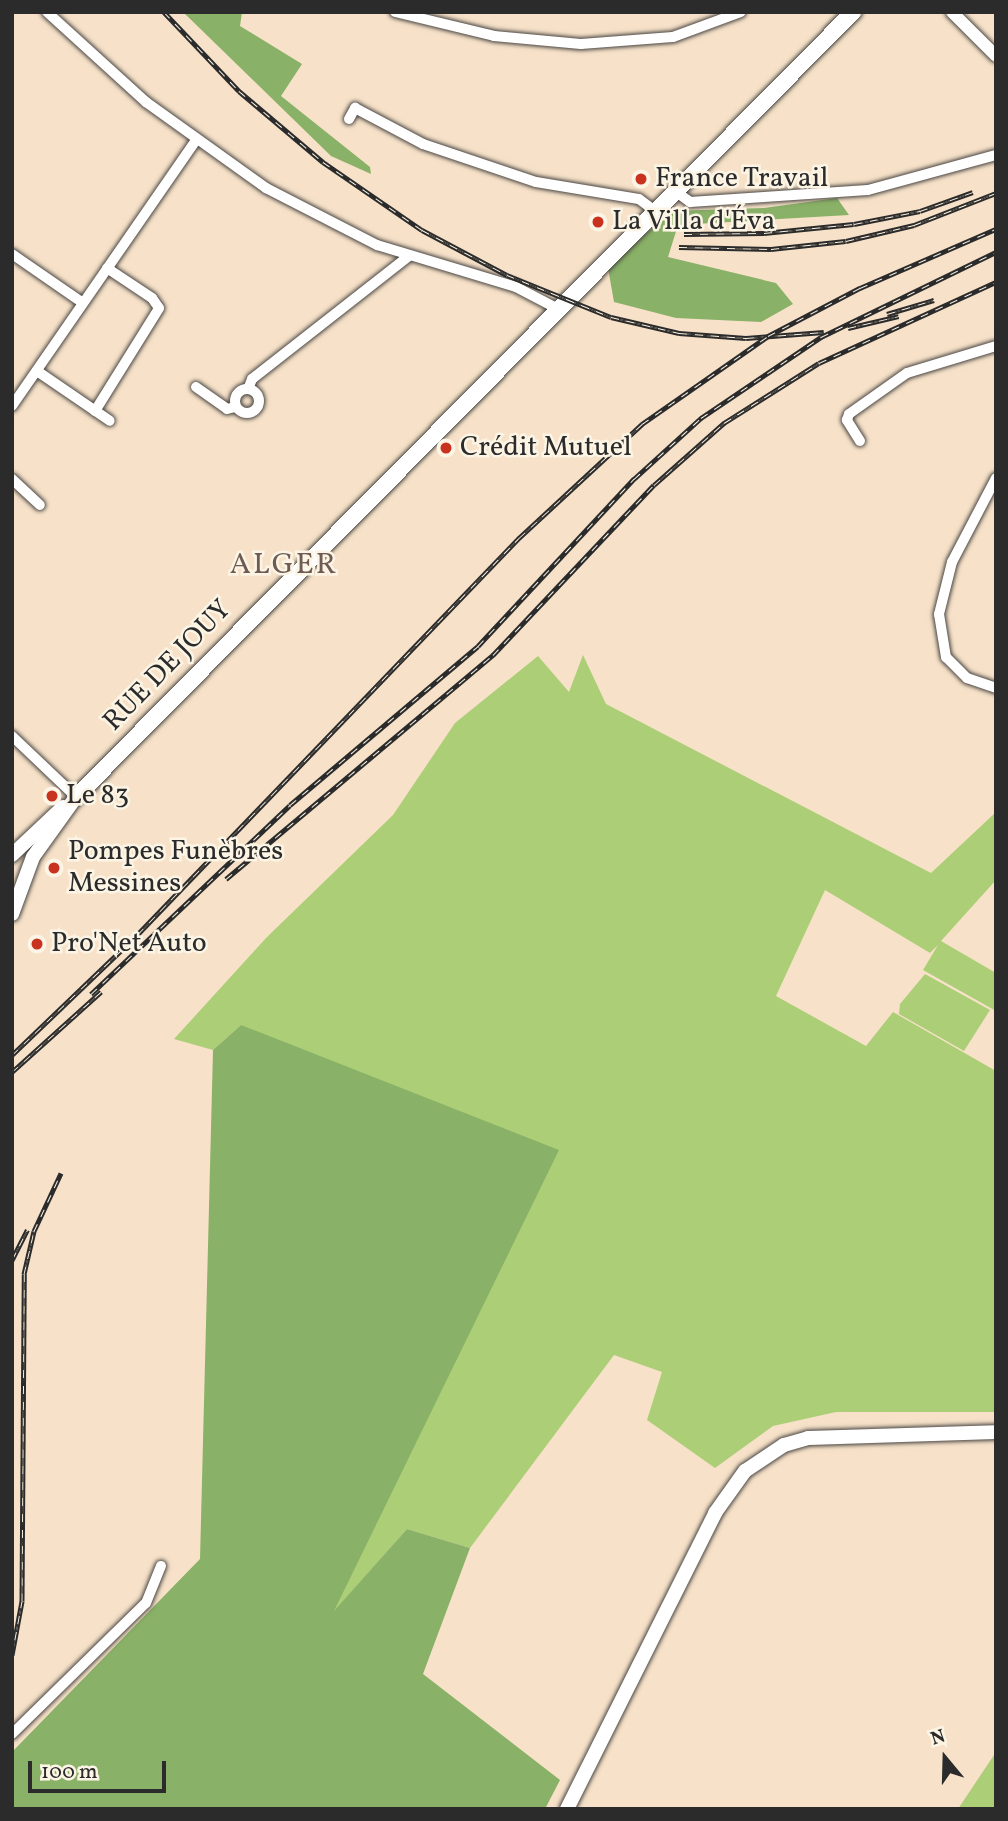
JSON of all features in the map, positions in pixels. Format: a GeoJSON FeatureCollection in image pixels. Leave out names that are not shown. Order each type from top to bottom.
{"type":"FeatureCollection","features":[{"type":"Feature","properties":{"kind":"main road","name":"RUE DE JOUY"},"geometry":{"type":"LineString","coordinates":[[12,855],[49,817],[76,797],[853,12]]}},
{"type":"Feature","properties":{"kind":"main road"},"geometry":{"type":"LineString","coordinates":[[12,914],[33,857],[76,797]]}},
{"type":"Feature","properties":{"kind":"main road","name":"RUE DE JOUY"},"geometry":{"type":"LineString","coordinates":[[12,886],[29,846],[49,817]]}},
{"type":"Feature","properties":{"kind":"main road"},"geometry":{"type":"LineString","coordinates":[[567,1809],[715,1513],[745,1471],[784,1446],[808,1438],[996,1432]]}},
{"type":"Feature","properties":{"kind":"street"},"geometry":{"type":"LineString","coordinates":[[47,12],[97,62],[196,140],[266,188],[357,236],[409,256],[516,287],[558,309]]}},
{"type":"Feature","properties":{"kind":"street"},"geometry":{"type":"LineString","coordinates":[[395,12],[494,36],[581,44],[673,37],[741,12]]}},
{"type":"Feature","properties":{"kind":"street"},"geometry":{"type":"LineString","coordinates":[[952,12],[996,56]]}},
{"type":"Feature","properties":{"kind":"street"},"geometry":{"type":"LineString","coordinates":[[349,119],[355,108],[423,144],[536,182],[639,199],[655,211]]}},
{"type":"Feature","properties":{"kind":"street"},"geometry":{"type":"LineString","coordinates":[[12,406],[196,140]]}},
{"type":"Feature","properties":{"kind":"street"},"geometry":{"type":"LineString","coordinates":[[675,191],[690,202],[868,190],[996,155]]}},
{"type":"Feature","properties":{"kind":"street"},"geometry":{"type":"LineString","coordinates":[[12,254],[83,303]]}},
{"type":"Feature","properties":{"kind":"street"},"geometry":{"type":"LineString","coordinates":[[236,407],[236,396],[248,389],[252,379],[409,256]]}},
{"type":"Feature","properties":{"kind":"street"},"geometry":{"type":"LineString","coordinates":[[95,411],[159,307],[152,298],[107,268]]}},
{"type":"Feature","properties":{"kind":"street"},"geometry":{"type":"LineString","coordinates":[[860,440],[847,420],[849,414],[907,373],[996,346]]}},
{"type":"Feature","properties":{"kind":"street"},"geometry":{"type":"LineString","coordinates":[[37,371],[110,421]]}},
{"type":"Feature","properties":{"kind":"street"},"geometry":{"type":"LineString","coordinates":[[196,387],[228,409],[236,407],[245,413],[256,409],[258,398],[248,389]]}},
{"type":"Feature","properties":{"kind":"street"},"geometry":{"type":"LineString","coordinates":[[996,478],[952,562],[939,614],[946,657],[967,678],[996,688]]}},
{"type":"Feature","properties":{"kind":"street"},"geometry":{"type":"LineString","coordinates":[[12,479],[40,505]]}},
{"type":"Feature","properties":{"kind":"street"},"geometry":{"type":"LineString","coordinates":[[12,736],[76,797]]}},
{"type":"Feature","properties":{"kind":"street"},"geometry":{"type":"LineString","coordinates":[[12,1734],[146,1602],[162,1566]]}},
{"type":"Feature","properties":{"kind":"green space"},"geometry":{"type":"Polygon","coordinates":[[[183,12],[242,12],[240,26],[302,64],[281,96],[370,167],[371,174],[331,156],[183,12]]]}},
{"type":"Feature","properties":{"kind":"green space"},"geometry":{"type":"Polygon","coordinates":[[[837,198],[849,215],[678,225],[668,257],[776,283],[793,304],[761,322],[676,318],[614,302],[608,268],[671,211],[764,208],[837,198]]]}},
{"type":"Feature","properties":{"kind":"green space"},"geometry":{"type":"Polygon","coordinates":[[[583,655],[606,704],[931,873],[996,812],[996,880],[941,941],[996,973],[996,1011],[923,970],[938,945],[930,953],[825,890],[776,996],[866,1046],[893,1012],[996,1071],[996,1412],[836,1412],[773,1426],[715,1468],[647,1420],[662,1372],[614,1355],[470,1548],[407,1529],[332,1614],[241,1025],[213,1050],[174,1039],[267,937],[393,815],[455,723],[538,656],[569,692],[583,655]]]}},
{"type":"Feature","properties":{"kind":"green space"},"geometry":{"type":"Polygon","coordinates":[[[925,974],[990,1010],[964,1051],[899,1014],[900,1004],[925,974]]]}},
{"type":"Feature","properties":{"kind":"green space"},"geometry":{"type":"Polygon","coordinates":[[[241,1025],[559,1150],[334,1611],[407,1529],[470,1548],[423,1674],[560,1780],[545,1809],[12,1809],[12,1752],[200,1559],[213,1050],[241,1025]]]}},
{"type":"Feature","properties":{"kind":"green space"},"geometry":{"type":"Polygon","coordinates":[[[996,1752],[996,1809],[958,1809],[996,1752]]]}},
{"type":"Feature","properties":{"kind":"railway"},"geometry":{"type":"LineString","coordinates":[[164,12],[239,91],[323,162],[422,230],[507,275],[611,317],[679,333],[746,338],[824,332]]}},
{"type":"Feature","properties":{"kind":"railway"},"geometry":{"type":"LineString","coordinates":[[684,234],[764,233],[854,224],[920,211],[973,192]]}},
{"type":"Feature","properties":{"kind":"railway"},"geometry":{"type":"LineString","coordinates":[[679,247],[771,249],[846,241],[914,225],[996,193]]}},
{"type":"Feature","properties":{"kind":"railway"},"geometry":{"type":"LineString","coordinates":[[12,1055],[138,934],[519,538],[642,424],[768,336],[860,288],[996,229]]}},
{"type":"Feature","properties":{"kind":"railway"},"geometry":{"type":"LineString","coordinates":[[91,994],[290,805],[478,646],[634,479],[701,418],[821,337],[996,252]]}},
{"type":"Feature","properties":{"kind":"railway"},"geometry":{"type":"LineString","coordinates":[[226,879],[493,655],[654,485],[724,423],[819,363],[996,282]]}},
{"type":"Feature","properties":{"kind":"railway"},"geometry":{"type":"LineString","coordinates":[[887,314],[934,300]]}},
{"type":"Feature","properties":{"kind":"railway"},"geometry":{"type":"LineString","coordinates":[[848,328],[899,316]]}},
{"type":"Feature","properties":{"kind":"railway"},"geometry":{"type":"LineString","coordinates":[[12,1072],[101,992]]}},
{"type":"Feature","properties":{"kind":"railway"},"geometry":{"type":"LineString","coordinates":[[12,1655],[22,1601],[24,1274],[34,1231],[61,1173]]}},
{"type":"Feature","properties":{"kind":"railway"},"geometry":{"type":"LineString","coordinates":[[12,1260],[27,1230]]}},
{"type":"Feature","properties":{"kind":"place","name":"France Travail"},"geometry":{"type":"Point","coordinates":[641,179]}},
{"type":"Feature","properties":{"kind":"place","name":"La Villa d'Éva"},"geometry":{"type":"Point","coordinates":[598,222]}},
{"type":"Feature","properties":{"kind":"place","name":"Crédit Mutuel"},"geometry":{"type":"Point","coordinates":[446,448]}},
{"type":"Feature","properties":{"kind":"place","name":"Le 83"},"geometry":{"type":"Point","coordinates":[52,796]}},
{"type":"Feature","properties":{"kind":"place","name":"Pompes Funèbres Messines"},"geometry":{"type":"Point","coordinates":[54,868]}},
{"type":"Feature","properties":{"kind":"place","name":"Pro'Net Auto"},"geometry":{"type":"Point","coordinates":[37,944]}},
{"type":"Feature","properties":{"kind":"district","name":"ALGER"},"geometry":{"type":"Point","coordinates":[284,565]}}]}
